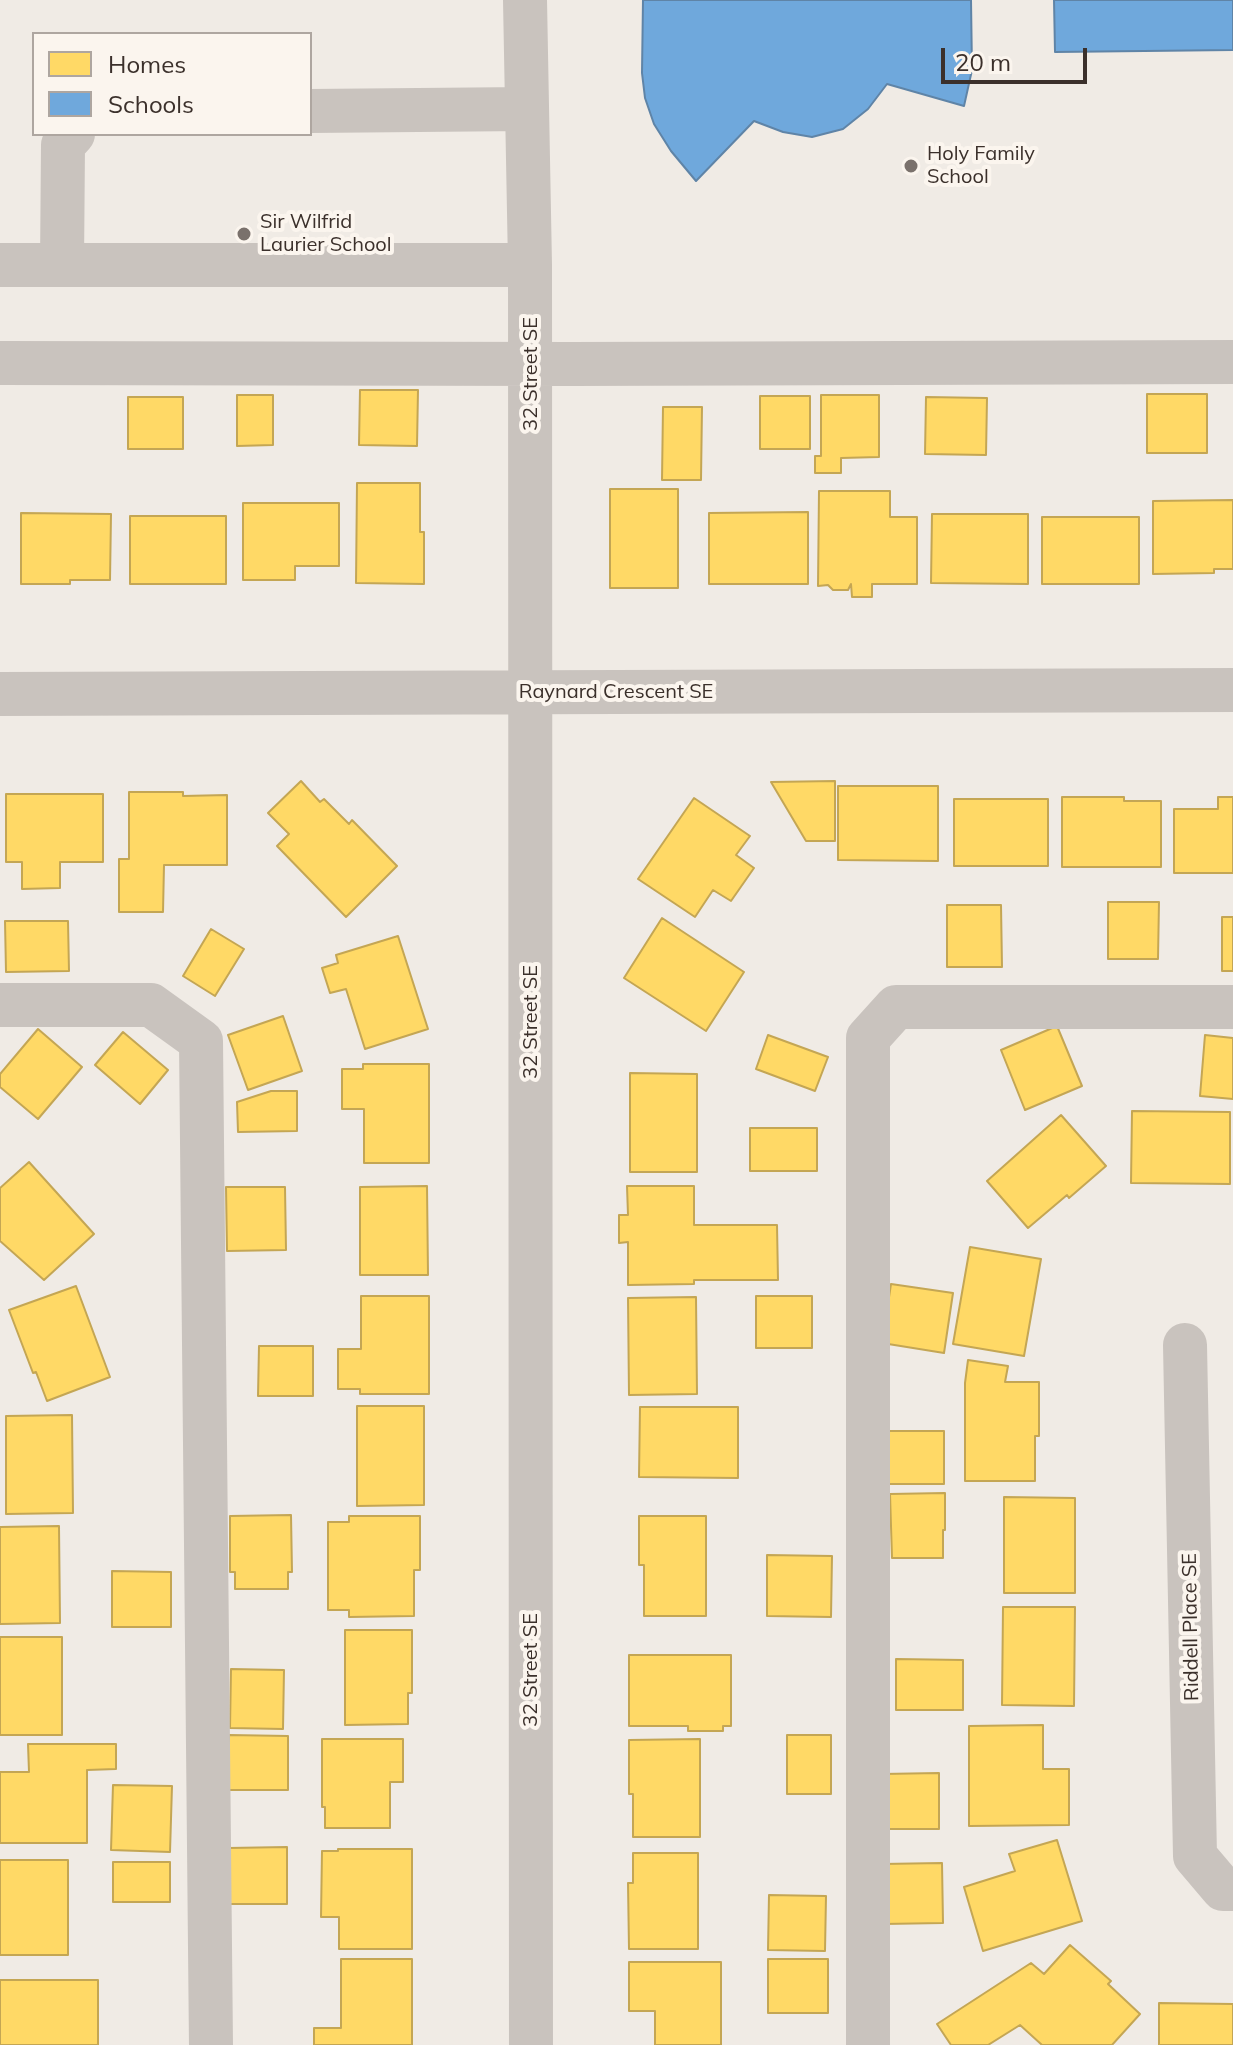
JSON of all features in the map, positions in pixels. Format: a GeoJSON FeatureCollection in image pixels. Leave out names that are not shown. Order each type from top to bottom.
{"type":"FeatureCollection","features":[{"type":"Feature","properties":{"kind":"street","name":"32 Street SE"},"geometry":{"type":"LineString","coordinates":[[525,0],[530,265],[531,2045]]}},
{"type":"Feature","properties":{"kind":"street"},"geometry":{"type":"LineString","coordinates":[[312,111],[526,109]]}},
{"type":"Feature","properties":{"kind":"street"},"geometry":{"type":"LineString","coordinates":[[62,265],[63,145],[71,136]]}},
{"type":"Feature","properties":{"kind":"street"},"geometry":{"type":"LineString","coordinates":[[0,265],[530,265]]}},
{"type":"Feature","properties":{"kind":"street"},"geometry":{"type":"LineString","coordinates":[[0,363],[1233,362]]}},
{"type":"Feature","properties":{"kind":"street","name":"Raynard Crescent SE"},"geometry":{"type":"LineString","coordinates":[[0,694],[1233,690]]}},
{"type":"Feature","properties":{"kind":"street"},"geometry":{"type":"LineString","coordinates":[[0,1005],[151,1005],[201,1041],[211,2045]]}},
{"type":"Feature","properties":{"kind":"street"},"geometry":{"type":"LineString","coordinates":[[868,2045],[868,1038],[896,1007],[1233,1007]]}},
{"type":"Feature","properties":{"kind":"street","name":"Riddell Place SE"},"geometry":{"type":"LineString","coordinates":[[1185,1345],[1195,1856],[1223,1889],[1233,1889]]}},
{"type":"Feature","properties":{"kind":"building: Homes"},"geometry":{"type":"Polygon","coordinates":[[[360,390],[418,390],[417,446],[359,445],[360,390]]]}},
{"type":"Feature","properties":{"kind":"building: Homes"},"geometry":{"type":"Polygon","coordinates":[[[1147,394],[1207,394],[1207,453],[1147,453],[1147,394]]]}},
{"type":"Feature","properties":{"kind":"building: Homes"},"geometry":{"type":"Polygon","coordinates":[[[237,395],[273,395],[273,445],[237,446],[237,395]]]}},
{"type":"Feature","properties":{"kind":"building: Homes"},"geometry":{"type":"Polygon","coordinates":[[[821,395],[879,395],[879,457],[841,458],[841,473],[815,473],[815,456],[821,456],[821,395]]]}},
{"type":"Feature","properties":{"kind":"building: Homes"},"geometry":{"type":"Polygon","coordinates":[[[760,396],[810,396],[810,449],[760,449],[760,396]]]}},
{"type":"Feature","properties":{"kind":"building: Homes"},"geometry":{"type":"Polygon","coordinates":[[[128,397],[183,397],[183,449],[128,449],[128,397]]]}},
{"type":"Feature","properties":{"kind":"building: Homes"},"geometry":{"type":"Polygon","coordinates":[[[926,397],[987,398],[986,455],[925,454],[926,397]]]}},
{"type":"Feature","properties":{"kind":"building: Homes"},"geometry":{"type":"Polygon","coordinates":[[[663,407],[702,407],[701,480],[662,480],[663,407]]]}},
{"type":"Feature","properties":{"kind":"building: Homes"},"geometry":{"type":"Polygon","coordinates":[[[357,483],[420,483],[424,584],[356,583],[357,483]]]}},
{"type":"Feature","properties":{"kind":"building: Homes"},"geometry":{"type":"Polygon","coordinates":[[[610,489],[678,489],[678,588],[610,588],[610,489]]]}},
{"type":"Feature","properties":{"kind":"building: Homes"},"geometry":{"type":"Polygon","coordinates":[[[819,491],[890,491],[890,517],[917,517],[917,584],[872,584],[872,597],[852,597],[851,584],[848,590],[818,586],[819,491]]]}},
{"type":"Feature","properties":{"kind":"building: Homes"},"geometry":{"type":"Polygon","coordinates":[[[1233,500],[1233,569],[1214,569],[1214,573],[1153,574],[1153,501],[1233,500]]]}},
{"type":"Feature","properties":{"kind":"building: Homes"},"geometry":{"type":"Polygon","coordinates":[[[243,503],[339,503],[339,566],[295,566],[295,580],[243,580],[243,503]]]}},
{"type":"Feature","properties":{"kind":"building: Homes"},"geometry":{"type":"Polygon","coordinates":[[[808,512],[808,584],[709,584],[709,513],[808,512]]]}},
{"type":"Feature","properties":{"kind":"building: Homes"},"geometry":{"type":"Polygon","coordinates":[[[21,513],[111,514],[110,580],[21,584],[21,513]]]}},
{"type":"Feature","properties":{"kind":"building: Homes"},"geometry":{"type":"Polygon","coordinates":[[[932,514],[1028,514],[1028,584],[931,583],[932,514]]]}},
{"type":"Feature","properties":{"kind":"building: Homes"},"geometry":{"type":"Polygon","coordinates":[[[130,516],[226,516],[226,584],[130,584],[130,516]]]}},
{"type":"Feature","properties":{"kind":"building: Homes"},"geometry":{"type":"Polygon","coordinates":[[[1042,517],[1139,517],[1139,584],[1042,584],[1042,517]]]}},
{"type":"Feature","properties":{"kind":"building: Homes"},"geometry":{"type":"Polygon","coordinates":[[[301,781],[320,802],[324,799],[349,824],[352,820],[397,866],[346,917],[277,846],[289,834],[268,813],[301,781]]]}},
{"type":"Feature","properties":{"kind":"building: Homes"},"geometry":{"type":"Polygon","coordinates":[[[835,781],[835,841],[806,841],[771,782],[835,781]]]}},
{"type":"Feature","properties":{"kind":"building: Homes"},"geometry":{"type":"Polygon","coordinates":[[[838,786],[938,786],[938,861],[838,860],[838,786]]]}},
{"type":"Feature","properties":{"kind":"building: Homes"},"geometry":{"type":"Polygon","coordinates":[[[129,792],[227,795],[227,865],[164,865],[163,912],[119,912],[119,859],[129,859],[129,792]]]}},
{"type":"Feature","properties":{"kind":"building: Homes"},"geometry":{"type":"Polygon","coordinates":[[[6,794],[103,794],[103,862],[60,862],[60,888],[22,889],[22,862],[6,862],[6,794]]]}},
{"type":"Feature","properties":{"kind":"building: Homes"},"geometry":{"type":"Polygon","coordinates":[[[1062,797],[1124,797],[1124,801],[1161,801],[1161,867],[1062,867],[1062,797]]]}},
{"type":"Feature","properties":{"kind":"building: Homes"},"geometry":{"type":"Polygon","coordinates":[[[1218,797],[1233,797],[1233,873],[1174,873],[1174,809],[1218,809],[1218,797]]]}},
{"type":"Feature","properties":{"kind":"building: Homes"},"geometry":{"type":"Polygon","coordinates":[[[694,798],[750,836],[736,855],[754,868],[731,901],[713,890],[695,917],[638,879],[694,798]]]}},
{"type":"Feature","properties":{"kind":"building: Homes"},"geometry":{"type":"Polygon","coordinates":[[[954,799],[1048,799],[1048,866],[954,866],[954,799]]]}},
{"type":"Feature","properties":{"kind":"building: Homes"},"geometry":{"type":"Polygon","coordinates":[[[1108,902],[1159,902],[1158,959],[1108,959],[1108,902]]]}},
{"type":"Feature","properties":{"kind":"building: Homes"},"geometry":{"type":"Polygon","coordinates":[[[947,905],[1001,905],[1002,967],[947,967],[947,905]]]}},
{"type":"Feature","properties":{"kind":"building: Homes"},"geometry":{"type":"Polygon","coordinates":[[[1222,917],[1233,917],[1233,971],[1222,971],[1222,917]]]}},
{"type":"Feature","properties":{"kind":"building: Homes"},"geometry":{"type":"Polygon","coordinates":[[[662,918],[744,972],[706,1031],[624,978],[662,918]]]}},
{"type":"Feature","properties":{"kind":"building: Homes"},"geometry":{"type":"Polygon","coordinates":[[[5,921],[68,921],[69,971],[6,972],[5,921]]]}},
{"type":"Feature","properties":{"kind":"building: Homes"},"geometry":{"type":"Polygon","coordinates":[[[211,929],[244,949],[215,996],[183,976],[211,929]]]}},
{"type":"Feature","properties":{"kind":"building: Homes"},"geometry":{"type":"Polygon","coordinates":[[[398,936],[428,1029],[365,1049],[346,989],[330,993],[322,968],[338,963],[336,955],[398,936]]]}},
{"type":"Feature","properties":{"kind":"building: Homes"},"geometry":{"type":"Polygon","coordinates":[[[283,1016],[302,1071],[248,1090],[228,1035],[283,1016]]]}},
{"type":"Feature","properties":{"kind":"building: Homes"},"geometry":{"type":"Polygon","coordinates":[[[1057,1026],[1082,1086],[1025,1110],[1001,1050],[1057,1026]]]}},
{"type":"Feature","properties":{"kind":"building: Homes"},"geometry":{"type":"Polygon","coordinates":[[[38,1029],[82,1067],[38,1119],[0,1087],[0,1074],[38,1029]]]}},
{"type":"Feature","properties":{"kind":"building: Homes"},"geometry":{"type":"Polygon","coordinates":[[[123,1032],[168,1070],[140,1104],[95,1065],[123,1032]]]}},
{"type":"Feature","properties":{"kind":"building: Homes"},"geometry":{"type":"Polygon","coordinates":[[[768,1035],[828,1057],[815,1091],[756,1069],[768,1035]]]}},
{"type":"Feature","properties":{"kind":"building: Homes"},"geometry":{"type":"Polygon","coordinates":[[[1205,1035],[1233,1038],[1233,1099],[1200,1096],[1205,1035]]]}},
{"type":"Feature","properties":{"kind":"building: Homes"},"geometry":{"type":"Polygon","coordinates":[[[363,1064],[429,1064],[429,1163],[364,1163],[364,1109],[342,1109],[342,1069],[363,1069],[363,1064]]]}},
{"type":"Feature","properties":{"kind":"building: Homes"},"geometry":{"type":"Polygon","coordinates":[[[630,1073],[697,1074],[697,1172],[630,1172],[630,1073]]]}},
{"type":"Feature","properties":{"kind":"building: Homes"},"geometry":{"type":"Polygon","coordinates":[[[271,1091],[297,1091],[297,1131],[238,1132],[237,1102],[271,1091]]]}},
{"type":"Feature","properties":{"kind":"building: Homes"},"geometry":{"type":"Polygon","coordinates":[[[1132,1111],[1230,1112],[1230,1184],[1131,1183],[1132,1111]]]}},
{"type":"Feature","properties":{"kind":"building: Homes"},"geometry":{"type":"Polygon","coordinates":[[[1061,1115],[1106,1166],[1028,1228],[987,1181],[1061,1115]]]}},
{"type":"Feature","properties":{"kind":"building: Homes"},"geometry":{"type":"Polygon","coordinates":[[[750,1128],[817,1128],[817,1171],[750,1171],[750,1128]]]}},
{"type":"Feature","properties":{"kind":"building: Homes"},"geometry":{"type":"Polygon","coordinates":[[[29,1162],[94,1234],[44,1280],[0,1241],[0,1188],[29,1162]]]}},
{"type":"Feature","properties":{"kind":"building: Homes"},"geometry":{"type":"Polygon","coordinates":[[[427,1186],[428,1275],[360,1275],[360,1187],[427,1186]]]}},
{"type":"Feature","properties":{"kind":"building: Homes"},"geometry":{"type":"Polygon","coordinates":[[[627,1186],[694,1186],[694,1225],[777,1225],[778,1280],[694,1280],[694,1284],[628,1285],[628,1242],[619,1243],[619,1215],[628,1215],[627,1186]]]}},
{"type":"Feature","properties":{"kind":"building: Homes"},"geometry":{"type":"Polygon","coordinates":[[[226,1187],[285,1187],[286,1250],[227,1251],[226,1187]]]}},
{"type":"Feature","properties":{"kind":"building: Homes"},"geometry":{"type":"Polygon","coordinates":[[[970,1247],[1041,1259],[1024,1356],[953,1344],[970,1247]]]}},
{"type":"Feature","properties":{"kind":"building: Homes"},"geometry":{"type":"Polygon","coordinates":[[[891,1284],[953,1293],[944,1353],[882,1343],[891,1284]]]}},
{"type":"Feature","properties":{"kind":"building: Homes"},"geometry":{"type":"Polygon","coordinates":[[[76,1286],[110,1377],[47,1401],[9,1310],[76,1286]]]}},
{"type":"Feature","properties":{"kind":"building: Homes"},"geometry":{"type":"Polygon","coordinates":[[[361,1296],[429,1296],[429,1394],[360,1394],[360,1389],[338,1389],[338,1349],[361,1349],[361,1296]]]}},
{"type":"Feature","properties":{"kind":"building: Homes"},"geometry":{"type":"Polygon","coordinates":[[[756,1296],[812,1296],[812,1348],[756,1348],[756,1296]]]}},
{"type":"Feature","properties":{"kind":"building: Homes"},"geometry":{"type":"Polygon","coordinates":[[[696,1297],[697,1394],[629,1395],[628,1298],[696,1297]]]}},
{"type":"Feature","properties":{"kind":"building: Homes"},"geometry":{"type":"Polygon","coordinates":[[[259,1346],[313,1346],[313,1396],[258,1396],[259,1346]]]}},
{"type":"Feature","properties":{"kind":"building: Homes"},"geometry":{"type":"Polygon","coordinates":[[[968,1360],[1008,1366],[1005,1382],[1039,1382],[1035,1481],[965,1481],[965,1383],[968,1360]]]}},
{"type":"Feature","properties":{"kind":"building: Homes"},"geometry":{"type":"Polygon","coordinates":[[[357,1406],[424,1406],[424,1505],[357,1506],[357,1406]]]}},
{"type":"Feature","properties":{"kind":"building: Homes"},"geometry":{"type":"Polygon","coordinates":[[[640,1407],[738,1407],[738,1478],[639,1477],[640,1407]]]}},
{"type":"Feature","properties":{"kind":"building: Homes"},"geometry":{"type":"Polygon","coordinates":[[[72,1415],[73,1513],[6,1514],[6,1416],[72,1415]]]}},
{"type":"Feature","properties":{"kind":"building: Homes"},"geometry":{"type":"Polygon","coordinates":[[[887,1431],[944,1431],[944,1484],[887,1484],[887,1431]]]}},
{"type":"Feature","properties":{"kind":"building: Homes"},"geometry":{"type":"Polygon","coordinates":[[[945,1493],[943,1558],[892,1558],[890,1494],[945,1493]]]}},
{"type":"Feature","properties":{"kind":"building: Homes"},"geometry":{"type":"Polygon","coordinates":[[[1004,1497],[1075,1498],[1075,1593],[1004,1593],[1004,1497]]]}},
{"type":"Feature","properties":{"kind":"building: Homes"},"geometry":{"type":"Polygon","coordinates":[[[291,1515],[292,1572],[288,1572],[288,1589],[235,1589],[235,1572],[230,1572],[230,1516],[291,1515]]]}},
{"type":"Feature","properties":{"kind":"building: Homes"},"geometry":{"type":"Polygon","coordinates":[[[349,1516],[420,1516],[420,1570],[414,1570],[414,1616],[349,1617],[349,1610],[328,1610],[328,1522],[349,1522],[349,1516]]]}},
{"type":"Feature","properties":{"kind":"building: Homes"},"geometry":{"type":"Polygon","coordinates":[[[639,1516],[706,1516],[706,1616],[644,1616],[644,1565],[639,1565],[639,1516]]]}},
{"type":"Feature","properties":{"kind":"building: Homes"},"geometry":{"type":"Polygon","coordinates":[[[59,1526],[60,1623],[0,1624],[0,1527],[59,1526]]]}},
{"type":"Feature","properties":{"kind":"building: Homes"},"geometry":{"type":"Polygon","coordinates":[[[767,1555],[832,1556],[831,1617],[767,1616],[767,1555]]]}},
{"type":"Feature","properties":{"kind":"building: Homes"},"geometry":{"type":"Polygon","coordinates":[[[112,1571],[171,1572],[171,1627],[112,1627],[112,1571]]]}},
{"type":"Feature","properties":{"kind":"building: Homes"},"geometry":{"type":"Polygon","coordinates":[[[1003,1607],[1075,1607],[1074,1706],[1002,1705],[1003,1607]]]}},
{"type":"Feature","properties":{"kind":"building: Homes"},"geometry":{"type":"Polygon","coordinates":[[[345,1630],[412,1630],[412,1693],[408,1693],[408,1724],[345,1725],[345,1630]]]}},
{"type":"Feature","properties":{"kind":"building: Homes"},"geometry":{"type":"Polygon","coordinates":[[[0,1637],[62,1637],[62,1735],[0,1735],[0,1637]]]}},
{"type":"Feature","properties":{"kind":"building: Homes"},"geometry":{"type":"Polygon","coordinates":[[[629,1655],[731,1655],[731,1726],[723,1726],[723,1731],[688,1731],[688,1726],[629,1726],[629,1655]]]}},
{"type":"Feature","properties":{"kind":"building: Homes"},"geometry":{"type":"Polygon","coordinates":[[[896,1659],[963,1660],[963,1710],[896,1710],[896,1659]]]}},
{"type":"Feature","properties":{"kind":"building: Homes"},"geometry":{"type":"Polygon","coordinates":[[[231,1669],[284,1670],[283,1729],[230,1728],[231,1669]]]}},
{"type":"Feature","properties":{"kind":"building: Homes"},"geometry":{"type":"Polygon","coordinates":[[[1043,1725],[1043,1769],[1069,1769],[1069,1825],[969,1826],[969,1726],[1043,1725]]]}},
{"type":"Feature","properties":{"kind":"building: Homes"},"geometry":{"type":"Polygon","coordinates":[[[229,1735],[288,1736],[288,1790],[228,1790],[229,1735]]]}},
{"type":"Feature","properties":{"kind":"building: Homes"},"geometry":{"type":"Polygon","coordinates":[[[787,1735],[831,1735],[831,1794],[787,1794],[787,1735]]]}},
{"type":"Feature","properties":{"kind":"building: Homes"},"geometry":{"type":"Polygon","coordinates":[[[322,1739],[403,1739],[403,1782],[390,1782],[390,1828],[325,1828],[322,1739]]]}},
{"type":"Feature","properties":{"kind":"building: Homes"},"geometry":{"type":"Polygon","coordinates":[[[700,1739],[700,1837],[633,1837],[629,1740],[700,1739]]]}},
{"type":"Feature","properties":{"kind":"building: Homes"},"geometry":{"type":"Polygon","coordinates":[[[28,1744],[116,1744],[116,1769],[87,1770],[87,1843],[0,1843],[0,1772],[29,1772],[28,1744]]]}},
{"type":"Feature","properties":{"kind":"building: Homes"},"geometry":{"type":"Polygon","coordinates":[[[939,1773],[939,1829],[883,1829],[882,1774],[939,1773]]]}},
{"type":"Feature","properties":{"kind":"building: Homes"},"geometry":{"type":"Polygon","coordinates":[[[113,1785],[172,1786],[170,1852],[111,1850],[113,1785]]]}},
{"type":"Feature","properties":{"kind":"building: Homes"},"geometry":{"type":"Polygon","coordinates":[[[1057,1840],[1082,1921],[983,1951],[964,1887],[1015,1871],[1009,1854],[1057,1840]]]}},
{"type":"Feature","properties":{"kind":"building: Homes"},"geometry":{"type":"Polygon","coordinates":[[[287,1847],[287,1904],[229,1904],[229,1848],[287,1847]]]}},
{"type":"Feature","properties":{"kind":"building: Homes"},"geometry":{"type":"Polygon","coordinates":[[[412,1849],[412,1949],[339,1949],[339,1917],[321,1917],[322,1851],[412,1849]]]}},
{"type":"Feature","properties":{"kind":"building: Homes"},"geometry":{"type":"Polygon","coordinates":[[[633,1853],[698,1853],[698,1949],[629,1949],[628,1883],[633,1883],[633,1853]]]}},
{"type":"Feature","properties":{"kind":"building: Homes"},"geometry":{"type":"Polygon","coordinates":[[[0,1860],[68,1860],[68,1955],[0,1955],[0,1860]]]}},
{"type":"Feature","properties":{"kind":"building: Homes"},"geometry":{"type":"Polygon","coordinates":[[[113,1862],[170,1862],[170,1902],[113,1902],[113,1862]]]}},
{"type":"Feature","properties":{"kind":"building: Homes"},"geometry":{"type":"Polygon","coordinates":[[[942,1863],[943,1923],[883,1924],[882,1864],[942,1863]]]}},
{"type":"Feature","properties":{"kind":"building: Homes"},"geometry":{"type":"Polygon","coordinates":[[[769,1895],[826,1896],[825,1951],[768,1950],[769,1895]]]}},
{"type":"Feature","properties":{"kind":"building: Homes"},"geometry":{"type":"Polygon","coordinates":[[[1070,1945],[1111,1981],[1108,1984],[1140,2014],[1112,2045],[1042,2045],[1020,2025],[988,2045],[951,2045],[937,2024],[1031,1963],[1044,1974],[1070,1945]]]}},
{"type":"Feature","properties":{"kind":"building: Homes"},"geometry":{"type":"Polygon","coordinates":[[[341,1959],[412,1959],[412,2045],[314,2045],[314,2028],[341,2028],[341,1959]]]}},
{"type":"Feature","properties":{"kind":"building: Homes"},"geometry":{"type":"Polygon","coordinates":[[[768,1959],[828,1959],[828,2013],[768,2013],[768,1959]]]}},
{"type":"Feature","properties":{"kind":"building: Homes"},"geometry":{"type":"Polygon","coordinates":[[[629,1962],[721,1962],[721,2045],[655,2045],[655,2011],[629,2011],[629,1962]]]}},
{"type":"Feature","properties":{"kind":"building: Homes"},"geometry":{"type":"Polygon","coordinates":[[[0,1980],[98,1980],[98,2045],[0,2045],[0,1980]]]}},
{"type":"Feature","properties":{"kind":"building: Homes"},"geometry":{"type":"Polygon","coordinates":[[[1159,2003],[1233,2004],[1233,2045],[1159,2045],[1159,2003]]]}},
{"type":"Feature","properties":{"kind":"building: Schools"},"geometry":{"type":"Polygon","coordinates":[[[643,0],[971,0],[972,70],[964,106],[887,84],[868,109],[843,129],[812,137],[783,132],[754,121],[696,181],[654,124],[645,98],[642,73],[643,0]]]}},
{"type":"Feature","properties":{"kind":"building: Schools"},"geometry":{"type":"Polygon","coordinates":[[[1054,0],[1233,0],[1233,50],[1055,52],[1054,0]]]}},
{"type":"Feature","properties":{"kind":"place","name":"Holy Family School"},"geometry":{"type":"Point","coordinates":[911,166]}},
{"type":"Feature","properties":{"kind":"place","name":"Sir Wilfrid Laurier School"},"geometry":{"type":"Point","coordinates":[244,234]}}]}
